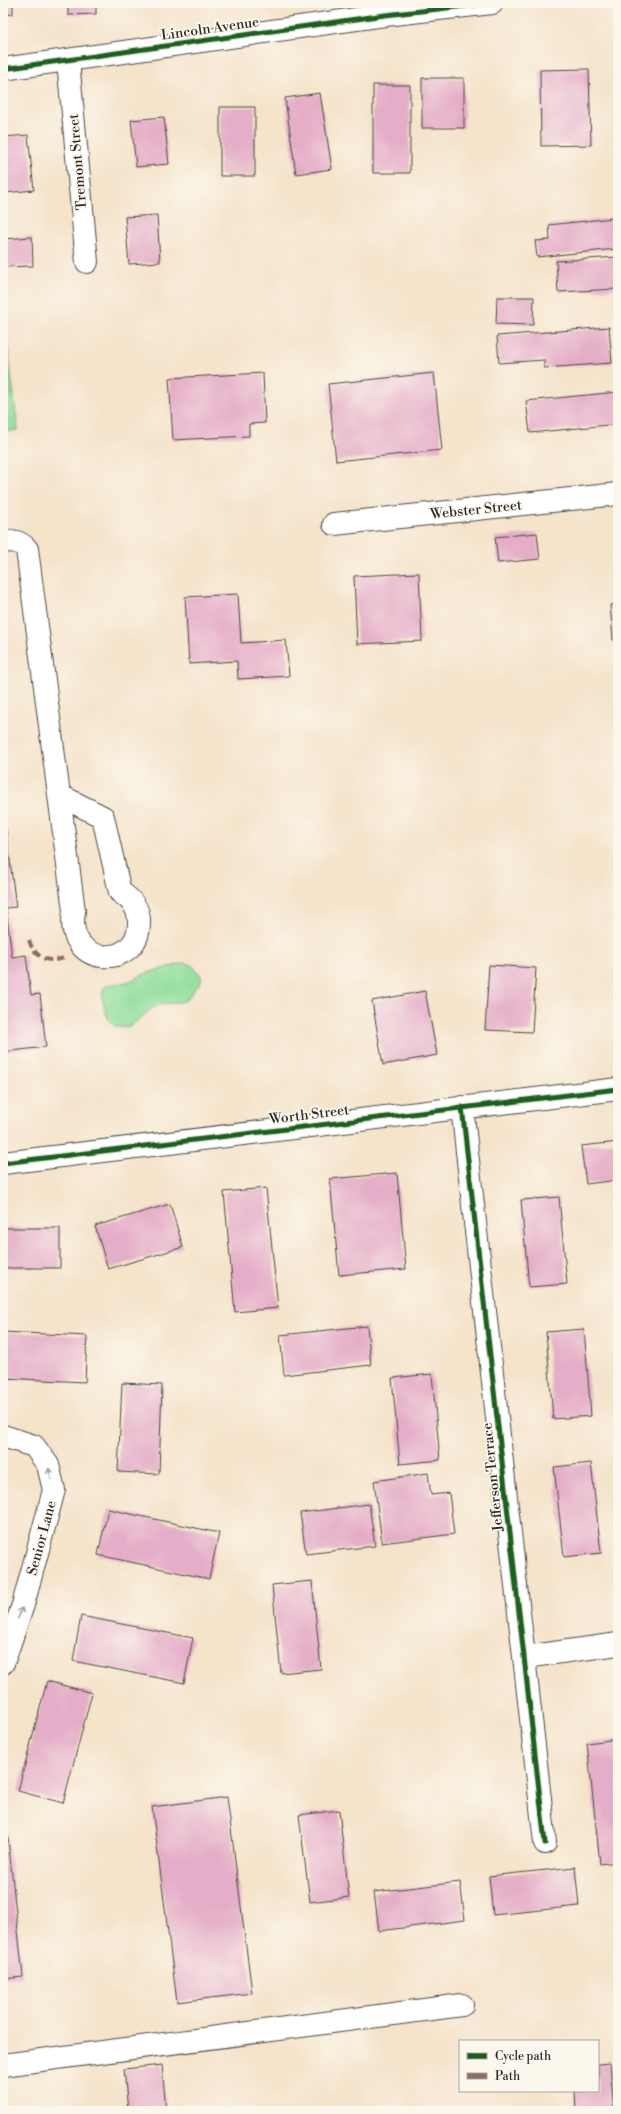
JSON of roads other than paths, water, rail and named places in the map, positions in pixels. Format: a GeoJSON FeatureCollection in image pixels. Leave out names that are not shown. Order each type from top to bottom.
{"type":"FeatureCollection","features":[{"type":"Feature","properties":{"kind":"street","name":"Lincoln Avenue"},"geometry":{"type":"LineString","coordinates":[[3,69],[68,61],[385,9],[492,3]]}},
{"type":"Feature","properties":{"kind":"street","name":"Tremont Street"},"geometry":{"type":"LineString","coordinates":[[68,61],[86,262]]}},
{"type":"Feature","properties":{"kind":"street","name":"Webster Street"},"geometry":{"type":"LineString","coordinates":[[334,524],[618,494]]}},
{"type":"Feature","properties":{"kind":"street"},"geometry":{"type":"LineString","coordinates":[[3,542],[13,541],[21,543],[27,549],[74,911],[72,922],[73,932],[78,943],[86,951],[96,956],[107,957],[118,955],[128,949],[135,940],[139,929],[139,918],[136,907],[129,898],[120,892],[105,822],[103,817],[59,795]]}},
{"type":"Feature","properties":{"kind":"street","name":"Worth Street"},"geometry":{"type":"LineString","coordinates":[[3,1163],[618,1089]]}},
{"type":"Feature","properties":{"kind":"street","name":"Jefferson Terrace"},"geometry":{"type":"LineString","coordinates":[[462,1108],[546,1843]]}},
{"type":"Feature","properties":{"kind":"street","name":"Senior Lane"},"geometry":{"type":"LineString","coordinates":[[3,1436],[34,1446],[48,1465],[54,1490],[23,1605],[3,1663]]}},
{"type":"Feature","properties":{"kind":"street"},"geometry":{"type":"LineString","coordinates":[[524,1657],[618,1644]]}},
{"type":"Feature","properties":{"kind":"street"},"geometry":{"type":"LineString","coordinates":[[3,2065],[462,2005]]}}]}
